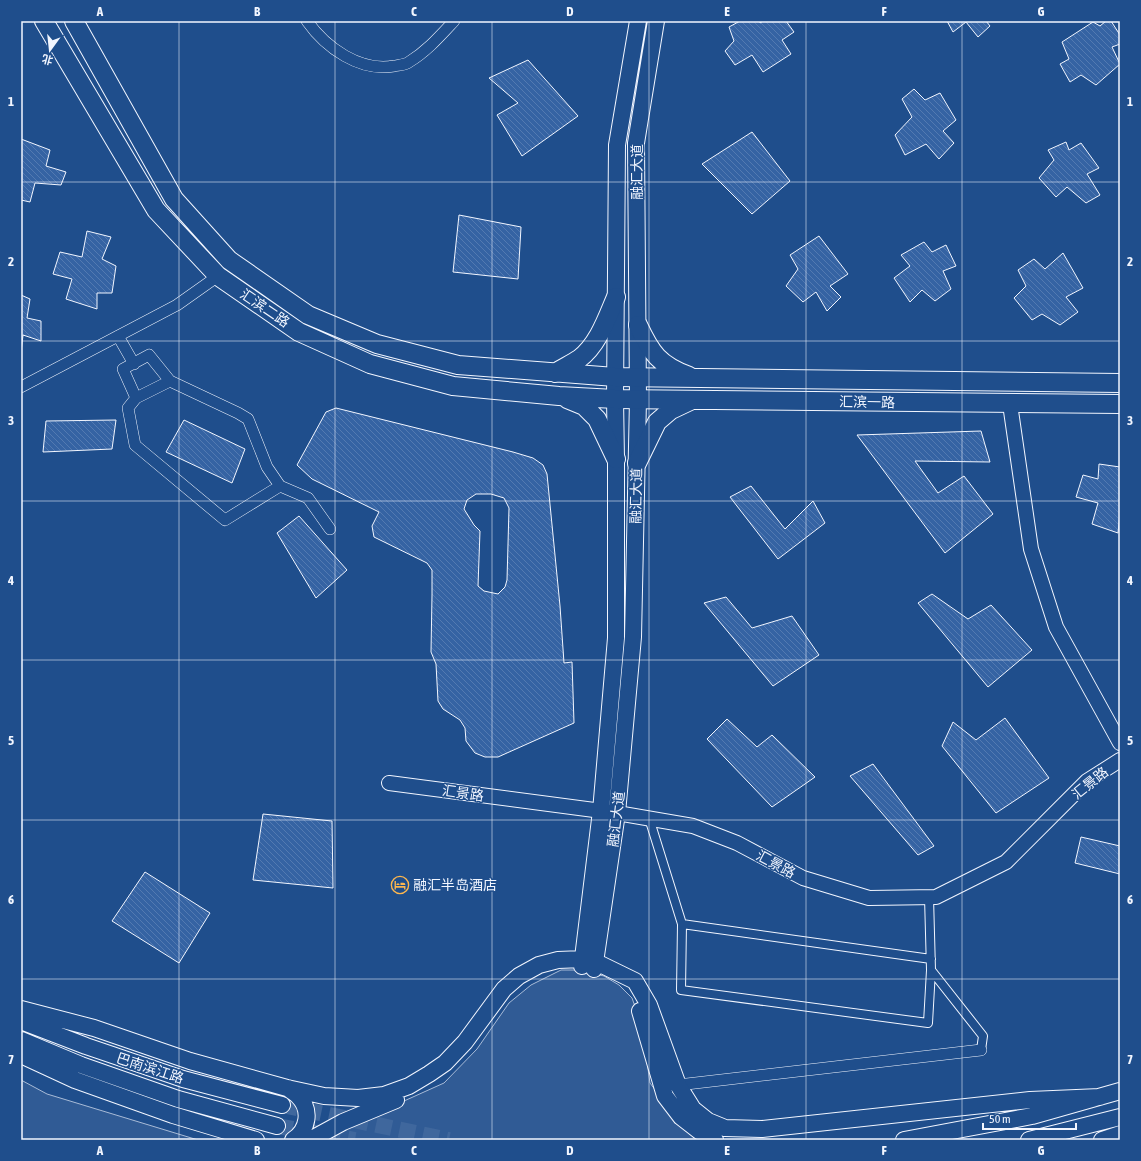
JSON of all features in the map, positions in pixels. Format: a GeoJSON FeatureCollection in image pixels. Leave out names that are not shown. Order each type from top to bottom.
{"type":"FeatureCollection","features":[{"type":"Feature","properties":{"kind":"main road","name":"汇滨二路"},"geometry":{"type":"LineString","coordinates":[[74,21],[174,199],[229,260],[308,315],[377,344],[458,365],[615,378]]}},
{"type":"Feature","properties":{"kind":"main road","name":"融汇大道"},"geometry":{"type":"LineString","coordinates":[[589,964],[600,811],[616,638],[615,378],[617,145],[638,21]]}},
{"type":"Feature","properties":{"kind":"main road","name":"融汇大道"},"geometry":{"type":"LineString","coordinates":[[589,964],[617,813],[634,636],[638,399],[636,143],[656,21]]}},
{"type":"Feature","properties":{"kind":"main road","name":"汇滨二路"},"geometry":{"type":"LineString","coordinates":[[44,24],[156,210],[218,276],[299,332],[370,364],[453,386],[559,396],[615,399]]}},
{"type":"Feature","properties":{"kind":"main road"},"geometry":{"type":"LineString","coordinates":[[554,373],[580,358],[594,343],[616,297]]}},
{"type":"Feature","properties":{"kind":"main road"},"geometry":{"type":"LineString","coordinates":[[638,325],[648,346],[659,360],[673,370],[695,379]]}},
{"type":"Feature","properties":{"kind":"main road","name":"汇滨一路"},"geometry":{"type":"LineString","coordinates":[[615,378],[1120,383]]}},
{"type":"Feature","properties":{"kind":"main road"},"geometry":{"type":"LineString","coordinates":[[559,396],[584,406],[598,419],[616,459]]}},
{"type":"Feature","properties":{"kind":"main road","name":"汇滨一路"},"geometry":{"type":"LineString","coordinates":[[615,399],[1120,404]]}},
{"type":"Feature","properties":{"kind":"main road"},"geometry":{"type":"LineString","coordinates":[[637,463],[657,422],[671,410],[693,400]]}},
{"type":"Feature","properties":{"kind":"main road"},"geometry":{"type":"LineString","coordinates":[[21,1009],[94,1028],[190,1061],[287,1088],[324,1096],[358,1098],[384,1095],[408,1086],[445,1063],[465,1042],[504,990],[519,976],[539,964],[558,960],[589,964],[635,982],[649,1005],[678,1085],[693,1109],[708,1121],[725,1128],[762,1129],[1030,1100],[1100,1097]]}},
{"type":"Feature","properties":{"kind":"main road"},"geometry":{"type":"LineString","coordinates":[[310,1140],[343,1122],[412,1094],[449,1069],[469,1048],[507,996],[524,980],[542,970],[559,966],[589,964],[631,988],[639,1006],[665,1096],[681,1117],[699,1131],[715,1140]]}},
{"type":"Feature","properties":{"kind":"main road","name":"巴南滨江路"},"geometry":{"type":"LineString","coordinates":[[21,1021],[86,1046],[183,1079],[282,1105]]}},
{"type":"Feature","properties":{"kind":"main road","name":"巴南滨江路"},"geometry":{"type":"LineString","coordinates":[[21,1040],[81,1065],[178,1099],[278,1126]]}},
{"type":"Feature","properties":{"kind":"main road"},"geometry":{"type":"LineString","coordinates":[[21,1055],[75,1080],[166,1113],[256,1140]]}},
{"type":"Feature","properties":{"kind":"main road"},"geometry":{"type":"LineString","coordinates":[[287,1088],[298,1096],[304,1104],[306,1114],[305,1127],[301,1133],[292,1140]]}},
{"type":"Feature","properties":{"kind":"main road"},"geometry":{"type":"LineString","coordinates":[[904,1140],[1032,1116],[1120,1091]]}},
{"type":"Feature","properties":{"kind":"main road"},"geometry":{"type":"LineString","coordinates":[[1029,1140],[1120,1117]]}},
{"type":"Feature","properties":{"kind":"main road"},"geometry":{"type":"LineString","coordinates":[[1102,1140],[1120,1134]]}},
{"type":"Feature","properties":{"kind":"street"},"geometry":{"type":"LineString","coordinates":[[307,21],[316,34],[338,52],[360,62],[383,68],[408,63],[432,45],[454,21]]}},
{"type":"Feature","properties":{"kind":"street"},"geometry":{"type":"LineString","coordinates":[[21,387],[177,305],[218,276]]}},
{"type":"Feature","properties":{"kind":"street"},"geometry":{"type":"LineString","coordinates":[[118,336],[134,364]]}},
{"type":"Feature","properties":{"kind":"street"},"geometry":{"type":"LineString","coordinates":[[136,398],[123,370],[149,355],[170,381],[248,419],[267,467],[280,486],[308,498],[330,529]]}},
{"type":"Feature","properties":{"kind":"street"},"geometry":{"type":"LineString","coordinates":[[170,381],[136,398],[128,408],[135,445],[225,520],[280,486]]}},
{"type":"Feature","properties":{"kind":"street"},"geometry":{"type":"LineString","coordinates":[[1010,404],[1031,549],[1056,627],[1120,743]]}},
{"type":"Feature","properties":{"kind":"street","name":"汇景路"},"geometry":{"type":"LineString","coordinates":[[389,783],[617,813],[693,826],[737,843],[803,878],[869,898],[936,897],[1006,862],[1087,781],[1120,760]]}},
{"type":"Feature","properties":{"kind":"street"},"geometry":{"type":"LineString","coordinates":[[649,818],[682,924],[681,990],[928,1023],[931,970],[929,897]]}},
{"type":"Feature","properties":{"kind":"street"},"geometry":{"type":"LineString","coordinates":[[682,924],[931,959]]}},
{"type":"Feature","properties":{"kind":"street"},"geometry":{"type":"LineString","coordinates":[[678,1085],[981,1050],[983,1036],[931,970]]}},
{"type":"Feature","properties":{"kind":"shaded area"},"geometry":{"type":"Polygon","coordinates":[[[561,970],[579,970],[604,976],[619,985],[632,998],[642,1026],[650,1083],[665,1103],[704,1140],[295,1140],[404,1101],[444,1083],[477,1049],[509,1003],[531,985],[561,970]]]}},
{"type":"Feature","properties":{"kind":"shaded area"},"geometry":{"type":"Polygon","coordinates":[[[21,1080],[47,1094],[198,1140],[21,1140],[21,1080]]]}},
{"type":"Feature","properties":{"kind":"building"},"geometry":{"type":"Polygon","coordinates":[[[740,21],[760,21],[760,23],[763,21],[786,21],[794,32],[782,40],[791,54],[763,72],[752,55],[735,65],[725,51],[734,41],[729,27],[740,21]]]}},
{"type":"Feature","properties":{"kind":"building"},"geometry":{"type":"Polygon","coordinates":[[[947,21],[986,21],[990,26],[978,37],[966,22],[953,32],[947,21]]]}},
{"type":"Feature","properties":{"kind":"building"},"geometry":{"type":"Polygon","coordinates":[[[1106,21],[1111,21],[1120,35],[1120,44],[1112,47],[1120,64],[1096,85],[1081,75],[1070,82],[1060,64],[1069,59],[1062,42],[1093,22],[1100,26],[1106,21]]]}},
{"type":"Feature","properties":{"kind":"building"},"geometry":{"type":"Polygon","coordinates":[[[528,60],[578,116],[522,156],[497,115],[518,103],[489,78],[528,60]]]}},
{"type":"Feature","properties":{"kind":"building"},"geometry":{"type":"Polygon","coordinates":[[[914,89],[925,100],[940,93],[956,120],[943,131],[954,143],[939,159],[926,144],[905,155],[895,135],[912,117],[902,99],[914,89]]]}},
{"type":"Feature","properties":{"kind":"building"},"geometry":{"type":"Polygon","coordinates":[[[752,132],[790,181],[752,214],[702,164],[752,132]]]}},
{"type":"Feature","properties":{"kind":"building"},"geometry":{"type":"Polygon","coordinates":[[[21,139],[50,150],[46,166],[66,172],[61,185],[35,183],[30,202],[21,200],[21,139]]]}},
{"type":"Feature","properties":{"kind":"building"},"geometry":{"type":"Polygon","coordinates":[[[1066,142],[1069,150],[1081,143],[1099,168],[1087,174],[1100,195],[1086,203],[1067,187],[1056,197],[1039,178],[1054,160],[1048,150],[1066,142]]]}},
{"type":"Feature","properties":{"kind":"building"},"geometry":{"type":"Polygon","coordinates":[[[459,215],[521,227],[518,279],[453,272],[459,215]]]}},
{"type":"Feature","properties":{"kind":"building"},"geometry":{"type":"Polygon","coordinates":[[[87,231],[111,237],[102,259],[116,266],[112,293],[97,293],[97,309],[66,299],[72,279],[53,274],[60,252],[82,257],[87,231]]]}},
{"type":"Feature","properties":{"kind":"building"},"geometry":{"type":"Polygon","coordinates":[[[819,236],[848,274],[830,286],[841,297],[827,311],[816,292],[803,302],[786,286],[798,269],[790,255],[819,236]]]}},
{"type":"Feature","properties":{"kind":"building"},"geometry":{"type":"Polygon","coordinates":[[[924,242],[932,252],[946,245],[956,266],[943,271],[951,289],[935,301],[922,290],[910,302],[894,278],[910,266],[901,255],[924,242]]]}},
{"type":"Feature","properties":{"kind":"building"},"geometry":{"type":"Polygon","coordinates":[[[1063,253],[1083,288],[1066,297],[1078,312],[1060,325],[1042,314],[1032,320],[1014,298],[1026,286],[1018,270],[1034,259],[1045,269],[1063,253]]]}},
{"type":"Feature","properties":{"kind":"building"},"geometry":{"type":"Polygon","coordinates":[[[21,295],[30,299],[27,318],[41,321],[41,341],[23,335],[21,352],[21,295]]]}},
{"type":"Feature","properties":{"kind":"building"},"geometry":{"type":"Polygon","coordinates":[[[336,408],[513,452],[533,458],[543,465],[547,474],[564,663],[572,662],[574,723],[498,757],[485,757],[475,753],[466,741],[465,728],[460,720],[443,709],[438,701],[436,664],[431,652],[432,570],[427,563],[374,537],[372,526],[379,512],[312,479],[297,465],[326,412],[336,408]],[[476,494],[467,500],[464,509],[474,525],[480,531],[478,586],[484,591],[498,594],[505,587],[507,580],[509,508],[504,498],[491,494],[476,494]]]}},
{"type":"Feature","properties":{"kind":"building"},"geometry":{"type":"Polygon","coordinates":[[[116,420],[112,449],[43,452],[46,421],[116,420]]]}},
{"type":"Feature","properties":{"kind":"building"},"geometry":{"type":"Polygon","coordinates":[[[184,420],[245,449],[232,483],[166,452],[184,420]]]}},
{"type":"Feature","properties":{"kind":"building"},"geometry":{"type":"Polygon","coordinates":[[[981,431],[990,462],[915,461],[938,493],[964,476],[993,514],[945,553],[857,435],[981,431]]]}},
{"type":"Feature","properties":{"kind":"building"},"geometry":{"type":"Polygon","coordinates":[[[1099,464],[1120,467],[1120,513],[1118,533],[1092,524],[1098,503],[1076,497],[1083,475],[1098,479],[1099,464]]]}},
{"type":"Feature","properties":{"kind":"building"},"geometry":{"type":"Polygon","coordinates":[[[751,486],[785,529],[813,501],[825,523],[778,559],[730,497],[751,486]]]}},
{"type":"Feature","properties":{"kind":"building"},"geometry":{"type":"Polygon","coordinates":[[[299,516],[347,570],[316,598],[277,533],[299,516]]]}},
{"type":"Feature","properties":{"kind":"building"},"geometry":{"type":"Polygon","coordinates":[[[932,594],[968,619],[991,605],[1032,650],[988,687],[918,603],[932,594]]]}},
{"type":"Feature","properties":{"kind":"building"},"geometry":{"type":"Polygon","coordinates":[[[726,597],[752,628],[792,616],[819,655],[773,686],[704,603],[726,597]]]}},
{"type":"Feature","properties":{"kind":"building"},"geometry":{"type":"Polygon","coordinates":[[[1005,718],[1049,778],[996,813],[942,746],[953,722],[976,740],[1005,718]]]}},
{"type":"Feature","properties":{"kind":"building"},"geometry":{"type":"Polygon","coordinates":[[[727,719],[757,747],[772,735],[815,777],[772,807],[707,739],[727,719]]]}},
{"type":"Feature","properties":{"kind":"building"},"geometry":{"type":"Polygon","coordinates":[[[873,764],[934,846],[918,855],[850,776],[873,764]]]}},
{"type":"Feature","properties":{"kind":"building"},"geometry":{"type":"Polygon","coordinates":[[[263,814],[332,821],[333,888],[253,880],[263,814]]]}},
{"type":"Feature","properties":{"kind":"building"},"geometry":{"type":"Polygon","coordinates":[[[1081,837],[1120,846],[1120,874],[1075,863],[1081,837]]]}},
{"type":"Feature","properties":{"kind":"building"},"geometry":{"type":"Polygon","coordinates":[[[145,872],[210,913],[179,963],[112,921],[145,872]]]}},
{"type":"Feature","properties":{"kind":"tunnel"},"geometry":{"type":"LineString","coordinates":[[282,1105],[449,1140]]}},
{"type":"Feature","properties":{"kind":"tunnel"},"geometry":{"type":"LineString","coordinates":[[277,1126],[355,1140]]}},
{"type":"Feature","properties":{"kind":"place","name":"融汇半岛酒店"},"geometry":{"type":"Point","coordinates":[400,885]}}]}
